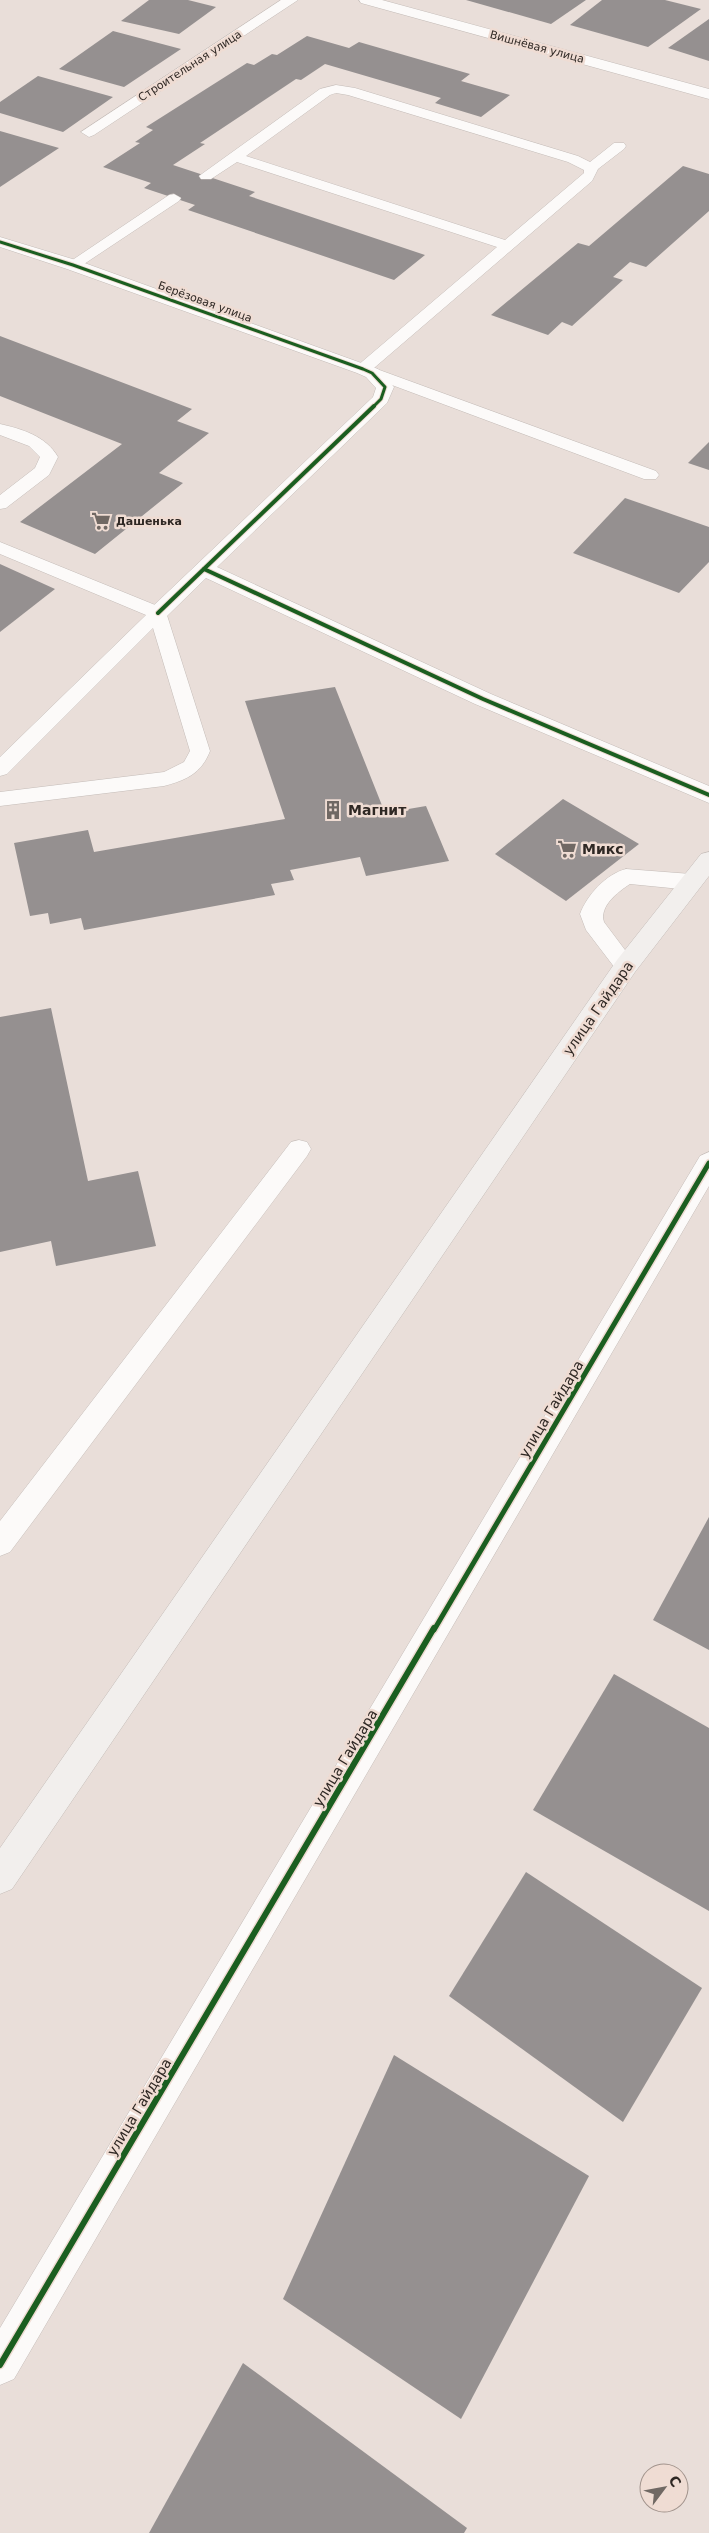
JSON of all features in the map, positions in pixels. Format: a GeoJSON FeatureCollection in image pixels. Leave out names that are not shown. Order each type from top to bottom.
{"type":"FeatureCollection","features":[{"type":"Feature","properties":{"kind":"main road","name":"улица Гайдара"},"geometry":{"type":"LineString","coordinates":[[0,1877],[626,966],[709,860]]}},
{"type":"Feature","properties":{"kind":"street","name":"Строительная улица"},"geometry":{"type":"LineString","coordinates":[[89,132],[291,0]]}},
{"type":"Feature","properties":{"kind":"street","name":"Вишнёвая улица"},"geometry":{"type":"LineString","coordinates":[[366,0],[709,94]]}},
{"type":"Feature","properties":{"kind":"street","name":"Берёзовая улица"},"geometry":{"type":"LineString","coordinates":[[0,242],[73,265],[372,372],[383,383],[385,389],[381,399]]}},
{"type":"Feature","properties":{"kind":"street"},"geometry":{"type":"LineString","coordinates":[[158,613],[381,399]]}},
{"type":"Feature","properties":{"kind":"street"},"geometry":{"type":"LineString","coordinates":[[204,569],[483,699],[709,796]]}},
{"type":"Feature","properties":{"kind":"street","name":"улица Гайдара"},"geometry":{"type":"LineString","coordinates":[[0,2365],[709,1163]]}},
{"type":"Feature","properties":{"kind":"lane"},"geometry":{"type":"LineString","coordinates":[[206,176],[325,92],[336,89],[350,91],[573,160],[591,168]]}},
{"type":"Feature","properties":{"kind":"lane"},"geometry":{"type":"LineString","coordinates":[[591,168],[619,146]]}},
{"type":"Feature","properties":{"kind":"lane"},"geometry":{"type":"LineString","coordinates":[[235,157],[508,246]]}},
{"type":"Feature","properties":{"kind":"lane"},"geometry":{"type":"LineString","coordinates":[[591,168],[591,175],[363,369],[650,475]]}},
{"type":"Feature","properties":{"kind":"lane"},"geometry":{"type":"LineString","coordinates":[[73,265],[174,198]]}},
{"type":"Feature","properties":{"kind":"lane"},"geometry":{"type":"LineString","coordinates":[[381,399],[398,382]]}},
{"type":"Feature","properties":{"kind":"lane"},"geometry":{"type":"LineString","coordinates":[[0,429],[40,444],[46,450],[49,457],[43,471],[0,504]]}},
{"type":"Feature","properties":{"kind":"lane"},"geometry":{"type":"LineString","coordinates":[[0,547],[158,613]]}},
{"type":"Feature","properties":{"kind":"lane"},"geometry":{"type":"LineString","coordinates":[[0,769],[158,613]]}},
{"type":"Feature","properties":{"kind":"lane"},"geometry":{"type":"LineString","coordinates":[[0,799],[164,780],[188,771],[194,765],[200,751],[158,613]]}},
{"type":"Feature","properties":{"kind":"lane"},"geometry":{"type":"LineString","coordinates":[[626,966],[594,924],[591,914],[594,906],[613,884],[626,876],[691,882]]}},
{"type":"Feature","properties":{"kind":"lane"},"geometry":{"type":"LineString","coordinates":[[0,1543],[299,1149]]}},
{"type":"Feature","properties":{"kind":"building"},"geometry":{"type":"Polygon","coordinates":[[[149,0],[188,0],[216,7],[179,34],[121,21],[149,0]]]}},
{"type":"Feature","properties":{"kind":"building"},"geometry":{"type":"Polygon","coordinates":[[[466,0],[586,0],[551,24],[466,0]]]}},
{"type":"Feature","properties":{"kind":"building"},"geometry":{"type":"Polygon","coordinates":[[[602,0],[665,0],[701,9],[648,47],[570,25],[602,0]]]}},
{"type":"Feature","properties":{"kind":"building"},"geometry":{"type":"Polygon","coordinates":[[[709,19],[709,61],[668,48],[709,19]]]}},
{"type":"Feature","properties":{"kind":"building"},"geometry":{"type":"Polygon","coordinates":[[[113,31],[181,49],[124,87],[59,69],[113,31]]]}},
{"type":"Feature","properties":{"kind":"building"},"geometry":{"type":"Polygon","coordinates":[[[307,36],[349,48],[359,42],[470,74],[461,81],[510,95],[481,117],[435,103],[441,98],[325,64],[301,80],[296,79],[200,143],[205,144],[173,165],[255,192],[249,196],[425,255],[394,280],[188,210],[195,205],[144,188],[151,183],[103,167],[140,143],[135,142],[153,130],[146,127],[247,63],[254,65],[272,54],[277,55],[307,36]]]}},
{"type":"Feature","properties":{"kind":"building"},"geometry":{"type":"Polygon","coordinates":[[[38,76],[113,97],[63,132],[0,113],[0,102],[38,76]]]}},
{"type":"Feature","properties":{"kind":"building"},"geometry":{"type":"Polygon","coordinates":[[[0,131],[59,148],[0,187],[0,131]]]}},
{"type":"Feature","properties":{"kind":"building"},"geometry":{"type":"Polygon","coordinates":[[[683,166],[709,174],[709,211],[646,267],[630,262],[613,277],[623,280],[572,326],[562,322],[548,335],[491,315],[578,243],[589,246],[683,166]]]}},
{"type":"Feature","properties":{"kind":"building"},"geometry":{"type":"Polygon","coordinates":[[[0,336],[192,409],[177,421],[209,433],[159,473],[183,483],[95,554],[20,522],[122,444],[0,396],[0,336]]]}},
{"type":"Feature","properties":{"kind":"building"},"geometry":{"type":"Polygon","coordinates":[[[709,442],[709,470],[688,463],[709,442]]]}},
{"type":"Feature","properties":{"kind":"building"},"geometry":{"type":"Polygon","coordinates":[[[625,498],[709,527],[709,562],[679,593],[573,553],[625,498]]]}},
{"type":"Feature","properties":{"kind":"building"},"geometry":{"type":"Polygon","coordinates":[[[0,564],[55,589],[0,632],[0,564]]]}},
{"type":"Feature","properties":{"kind":"building","name":"Магнит"},"geometry":{"type":"Polygon","coordinates":[[[335,687],[385,813],[426,806],[449,861],[366,876],[360,857],[290,870],[294,880],[271,884],[275,895],[84,930],[81,918],[50,924],[48,913],[30,916],[14,843],[88,830],[94,852],[285,819],[245,701],[335,687]]]}},
{"type":"Feature","properties":{"kind":"building","name":"Микс"},"geometry":{"type":"Polygon","coordinates":[[[563,799],[639,844],[566,901],[495,854],[563,799]]]}},
{"type":"Feature","properties":{"kind":"building"},"geometry":{"type":"Polygon","coordinates":[[[51,1008],[88,1181],[138,1171],[156,1246],[56,1266],[51,1241],[0,1252],[0,1017],[51,1008]]]}},
{"type":"Feature","properties":{"kind":"building"},"geometry":{"type":"Polygon","coordinates":[[[709,1517],[709,1650],[653,1620],[709,1517]]]}},
{"type":"Feature","properties":{"kind":"building"},"geometry":{"type":"Polygon","coordinates":[[[614,1674],[709,1728],[709,1911],[533,1810],[614,1674]]]}},
{"type":"Feature","properties":{"kind":"building"},"geometry":{"type":"Polygon","coordinates":[[[526,1872],[702,1988],[623,2122],[449,1996],[526,1872]]]}},
{"type":"Feature","properties":{"kind":"building"},"geometry":{"type":"Polygon","coordinates":[[[394,2055],[589,2176],[461,2419],[283,2299],[394,2055]]]}},
{"type":"Feature","properties":{"kind":"building"},"geometry":{"type":"Polygon","coordinates":[[[243,2363],[467,2528],[464,2533],[149,2533],[243,2363]]]}},
{"type":"Feature","properties":{"kind":"cycle path"},"geometry":{"type":"LineString","coordinates":[[0,242],[73,265],[363,369],[372,373],[385,387],[381,399],[158,613]]}},
{"type":"Feature","properties":{"kind":"cycle path"},"geometry":{"type":"LineString","coordinates":[[204,569],[483,699],[709,795]]}},
{"type":"Feature","properties":{"kind":"cycle path"},"geometry":{"type":"LineString","coordinates":[[0,2365],[709,1163]]}},
{"type":"Feature","properties":{"kind":"place","name":"Дашенька"},"geometry":{"type":"Point","coordinates":[101,521]}},
{"type":"Feature","properties":{"kind":"place","name":"Магнит"},"geometry":{"type":"Point","coordinates":[333,810]}},
{"type":"Feature","properties":{"kind":"place","name":"Микс"},"geometry":{"type":"Point","coordinates":[567,849]}}]}
